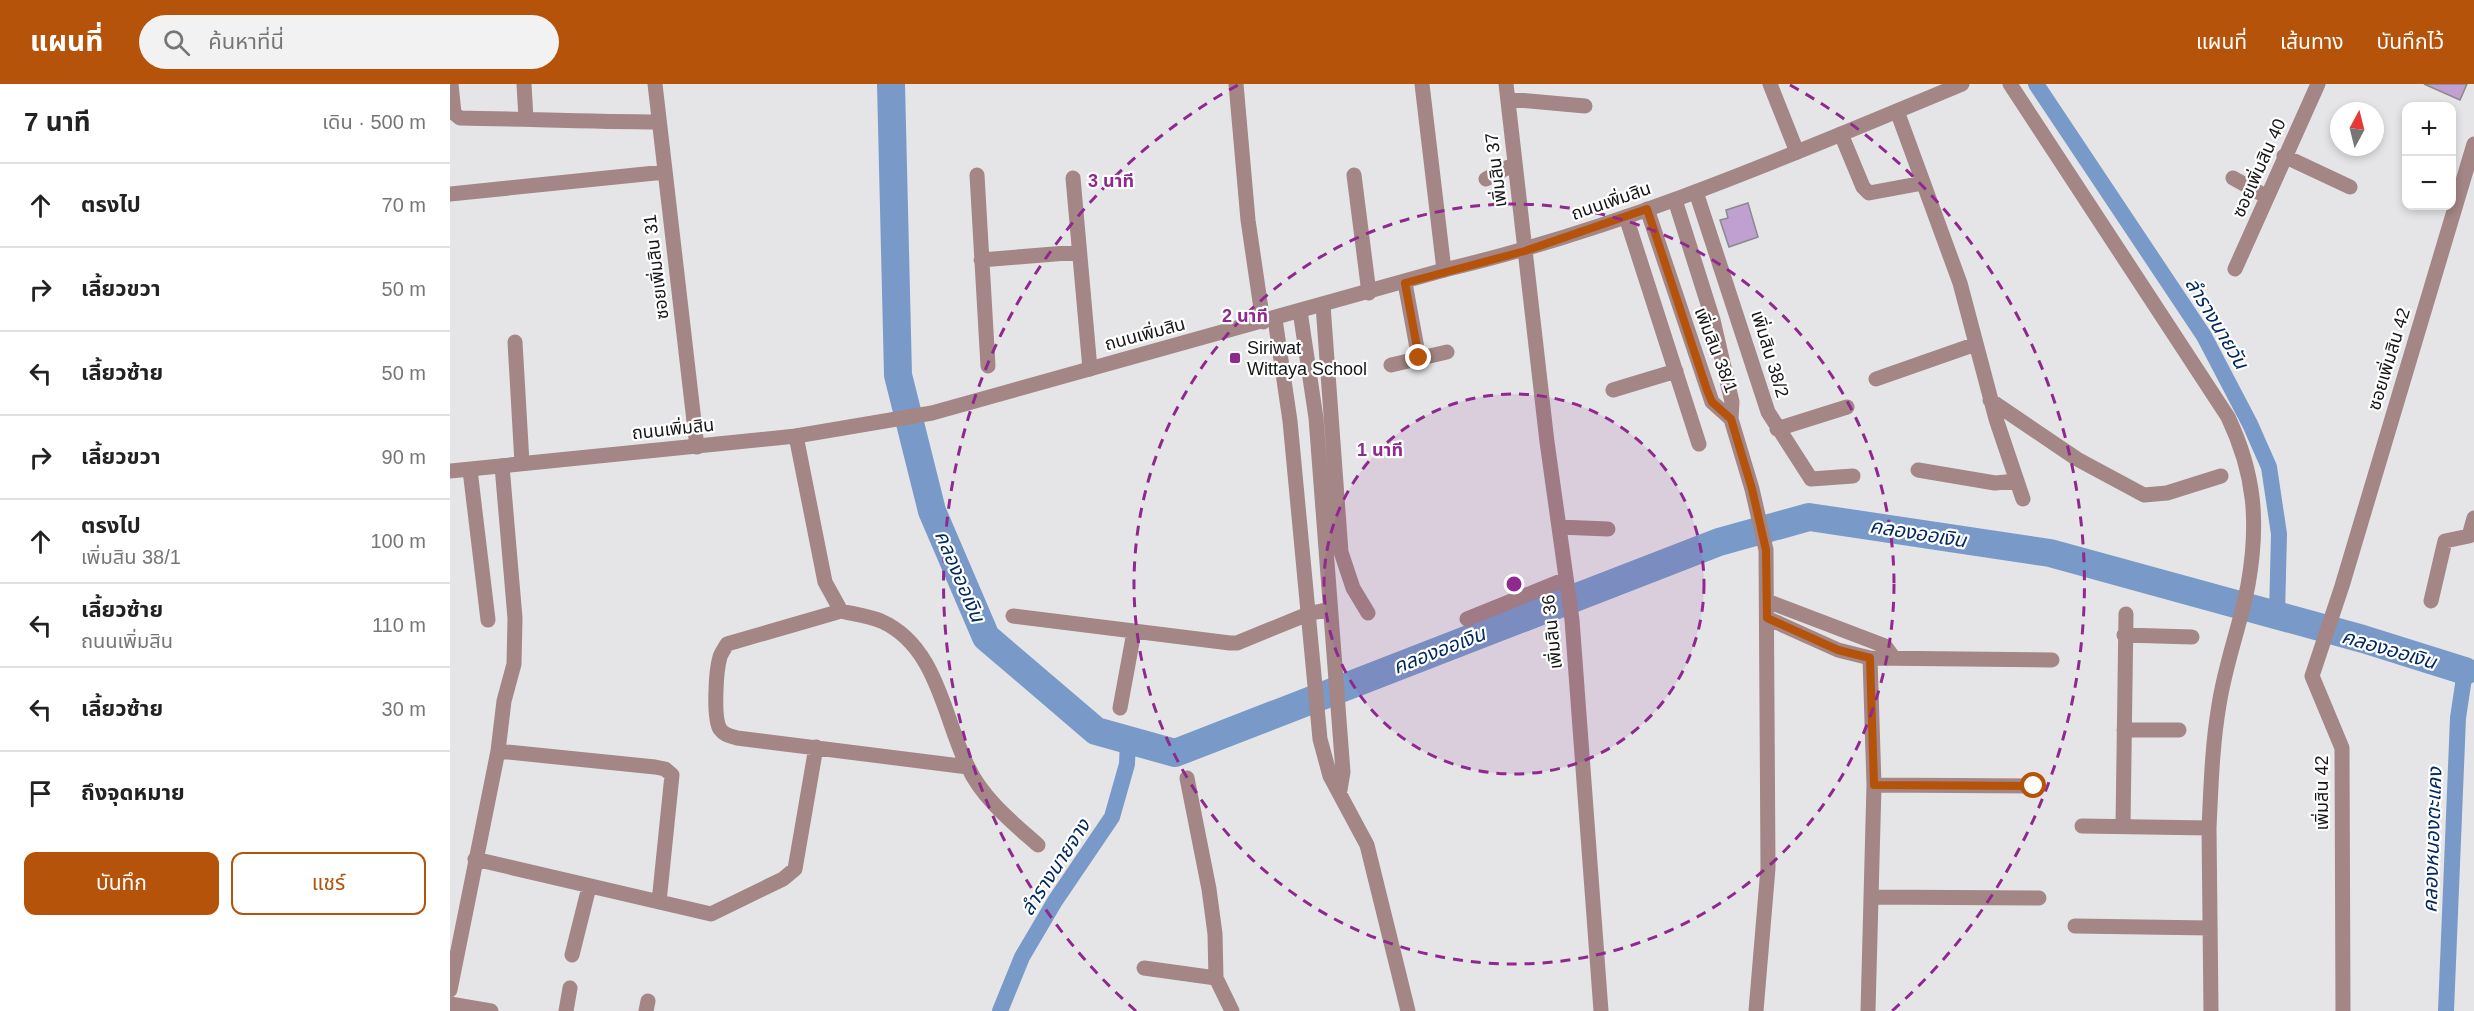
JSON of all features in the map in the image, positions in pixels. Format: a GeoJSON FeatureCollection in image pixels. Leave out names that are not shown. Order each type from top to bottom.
{"type":"FeatureCollection","features":[{"type":"Feature","properties":{"kind":"street"},"geometry":{"type":"LineString","coordinates":[[451,84],[454,113],[460,118],[526,118],[560,122],[659,122]]}},
{"type":"Feature","properties":{"kind":"street"},"geometry":{"type":"LineString","coordinates":[[524,84],[526,118]]}},
{"type":"Feature","properties":{"kind":"street","name":"ซอยเพิ่มสิน 31"},"geometry":{"type":"LineString","coordinates":[[655,84],[697,447]]}},
{"type":"Feature","properties":{"kind":"street"},"geometry":{"type":"LineString","coordinates":[[1236,84],[1248,220],[1290,421],[1320,739],[1330,776],[1340,790],[1367,844],[1408,1011]]}},
{"type":"Feature","properties":{"kind":"street"},"geometry":{"type":"LineString","coordinates":[[1422,84],[1444,270]]}},
{"type":"Feature","properties":{"kind":"street"},"geometry":{"type":"LineString","coordinates":[[1770,84],[1797,152]]}},
{"type":"Feature","properties":{"kind":"street","name":"ถนนเพิ่มสิน"},"geometry":{"type":"LineString","coordinates":[[450,471],[796,436],[932,413],[1269,321],[1444,270],[1525,251],[1696,192],[1962,84]]}},
{"type":"Feature","properties":{"kind":"street"},"geometry":{"type":"LineString","coordinates":[[2010,84],[2228,417],[2241,445],[2251,479],[2254,514],[2248,586],[2219,704],[2209,828],[2211,1011]]}},
{"type":"Feature","properties":{"kind":"street","name":"ซอยเพิ่มสิน 40"},"geometry":{"type":"LineString","coordinates":[[2235,269],[2318,84]]}},
{"type":"Feature","properties":{"kind":"street"},"geometry":{"type":"LineString","coordinates":[[1507,92],[1585,106]]}},
{"type":"Feature","properties":{"kind":"street","name":"เพิ่มสิน 37"},"geometry":{"type":"LineString","coordinates":[[1507,92],[1525,251]]}},
{"type":"Feature","properties":{"kind":"street"},"geometry":{"type":"LineString","coordinates":[[1897,111],[1959,283],[1990,400],[2023,499]]}},
{"type":"Feature","properties":{"kind":"street"},"geometry":{"type":"LineString","coordinates":[[1841,134],[1863,188],[1869,193],[1923,183]]}},
{"type":"Feature","properties":{"kind":"street","name":"ซอยเพิ่มสิน 42"},"geometry":{"type":"LineString","coordinates":[[2342,586],[2474,144]]}},
{"type":"Feature","properties":{"kind":"street"},"geometry":{"type":"LineString","coordinates":[[2284,156],[2350,187]]}},
{"type":"Feature","properties":{"kind":"street"},"geometry":{"type":"LineString","coordinates":[[1486,179],[1514,164]]}},
{"type":"Feature","properties":{"kind":"street"},"geometry":{"type":"LineString","coordinates":[[450,194],[665,172]]}},
{"type":"Feature","properties":{"kind":"street"},"geometry":{"type":"LineString","coordinates":[[977,175],[988,366]]}},
{"type":"Feature","properties":{"kind":"street"},"geometry":{"type":"LineString","coordinates":[[1354,175],[1369,293]]}},
{"type":"Feature","properties":{"kind":"street"},"geometry":{"type":"LineString","coordinates":[[1073,178],[1090,369]]}},
{"type":"Feature","properties":{"kind":"street"},"geometry":{"type":"LineString","coordinates":[[2233,178],[2267,197]]}},
{"type":"Feature","properties":{"kind":"street","name":"เพิ่มสิน 38/2"},"geometry":{"type":"LineString","coordinates":[[1696,192],[1768,412],[1777,429],[1810,479],[1853,476]]}},
{"type":"Feature","properties":{"kind":"street","name":"เพิ่มสิน 38/1"},"geometry":{"type":"LineString","coordinates":[[1675,200],[1713,320],[1732,402],[1731,419]]}},
{"type":"Feature","properties":{"kind":"street","name":"เพิ่มสิน 38/1"},"geometry":{"type":"LineString","coordinates":[[1647,209],[1712,402],[1731,419]]}},
{"type":"Feature","properties":{"kind":"street"},"geometry":{"type":"LineString","coordinates":[[1626,217],[1699,444]]}},
{"type":"Feature","properties":{"kind":"street","name":"เพิ่มสิน 36"},"geometry":{"type":"LineString","coordinates":[[1525,251],[1572,620],[1601,1011]]}},
{"type":"Feature","properties":{"kind":"street"},"geometry":{"type":"LineString","coordinates":[[981,260],[1079,252]]}},
{"type":"Feature","properties":{"kind":"street"},"geometry":{"type":"LineString","coordinates":[[1405,283],[1419,358]]}},
{"type":"Feature","properties":{"kind":"street"},"geometry":{"type":"LineString","coordinates":[[1323,305],[1341,552],[1353,588],[1368,613]]}},
{"type":"Feature","properties":{"kind":"street"},"geometry":{"type":"LineString","coordinates":[[1300,311],[1316,418],[1343,772],[1340,790]]}},
{"type":"Feature","properties":{"kind":"street"},"geometry":{"type":"LineString","coordinates":[[515,342],[522,463]]}},
{"type":"Feature","properties":{"kind":"street"},"geometry":{"type":"LineString","coordinates":[[1876,379],[1976,344]]}},
{"type":"Feature","properties":{"kind":"street"},"geometry":{"type":"LineString","coordinates":[[1391,365],[1447,352]]}},
{"type":"Feature","properties":{"kind":"street"},"geometry":{"type":"LineString","coordinates":[[1697,359],[1721,353]]}},
{"type":"Feature","properties":{"kind":"street"},"geometry":{"type":"LineString","coordinates":[[1613,390],[1676,371]]}},
{"type":"Feature","properties":{"kind":"street"},"geometry":{"type":"LineString","coordinates":[[1990,400],[2077,459],[2144,495],[2167,493],[2221,476]]}},
{"type":"Feature","properties":{"kind":"street"},"geometry":{"type":"LineString","coordinates":[[1777,429],[1847,407]]}},
{"type":"Feature","properties":{"kind":"street"},"geometry":{"type":"LineString","coordinates":[[1731,419],[1752,489],[1766,550],[1768,868],[1756,1011]]}},
{"type":"Feature","properties":{"kind":"street"},"geometry":{"type":"LineString","coordinates":[[796,436],[825,582],[840,611]]}},
{"type":"Feature","properties":{"kind":"street"},"geometry":{"type":"LineString","coordinates":[[450,990],[498,751],[504,701],[514,664],[515,618],[502,466]]}},
{"type":"Feature","properties":{"kind":"street"},"geometry":{"type":"LineString","coordinates":[[470,470],[488,620]]}},
{"type":"Feature","properties":{"kind":"street"},"geometry":{"type":"LineString","coordinates":[[1918,470],[1995,483],[2017,481]]}},
{"type":"Feature","properties":{"kind":"street"},"geometry":{"type":"LineString","coordinates":[[2431,601],[2445,541],[2471,537],[2474,518]]}},
{"type":"Feature","properties":{"kind":"street"},"geometry":{"type":"LineString","coordinates":[[1559,527],[1608,529]]}},
{"type":"Feature","properties":{"kind":"street"},"geometry":{"type":"LineString","coordinates":[[1467,620],[1567,582]]}},
{"type":"Feature","properties":{"kind":"street","name":"เพิ่มสิน 42"},"geometry":{"type":"LineString","coordinates":[[2342,586],[2312,676],[2342,747],[2343,1011]]}},
{"type":"Feature","properties":{"kind":"street"},"geometry":{"type":"LineString","coordinates":[[1767,601],[1885,646],[1893,657]]}},
{"type":"Feature","properties":{"kind":"street"},"geometry":{"type":"LineString","coordinates":[[1013,616],[1237,643],[1308,614],[1330,609]]}},
{"type":"Feature","properties":{"kind":"street"},"geometry":{"type":"LineString","coordinates":[[968,767],[726,735],[717,721],[720,657],[727,645],[840,611],[881,622],[912,645],[939,685],[968,767],[991,803],[1038,845]]}},
{"type":"Feature","properties":{"kind":"street"},"geometry":{"type":"LineString","coordinates":[[2123,826],[2126,614]]}},
{"type":"Feature","properties":{"kind":"street"},"geometry":{"type":"LineString","coordinates":[[1767,618],[1838,650],[1870,658],[2052,660]]}},
{"type":"Feature","properties":{"kind":"street"},"geometry":{"type":"LineString","coordinates":[[1120,708],[1134,632]]}},
{"type":"Feature","properties":{"kind":"street"},"geometry":{"type":"LineString","coordinates":[[2124,635],[2192,636]]}},
{"type":"Feature","properties":{"kind":"street"},"geometry":{"type":"LineString","coordinates":[[1868,1011],[1874,785],[1870,658]]}},
{"type":"Feature","properties":{"kind":"street"},"geometry":{"type":"LineString","coordinates":[[2124,730],[2179,730]]}},
{"type":"Feature","properties":{"kind":"street"},"geometry":{"type":"LineString","coordinates":[[475,859],[711,914],[783,879],[795,869],[816,747]]}},
{"type":"Feature","properties":{"kind":"street"},"geometry":{"type":"LineString","coordinates":[[498,751],[655,767],[665,769],[672,775],[659,902]]}},
{"type":"Feature","properties":{"kind":"street"},"geometry":{"type":"LineString","coordinates":[[1187,778],[1209,889],[1215,934],[1216,978],[1232,1011]]}},
{"type":"Feature","properties":{"kind":"street"},"geometry":{"type":"LineString","coordinates":[[1874,785],[2034,786]]}},
{"type":"Feature","properties":{"kind":"street"},"geometry":{"type":"LineString","coordinates":[[2082,826],[2209,828]]}},
{"type":"Feature","properties":{"kind":"street"},"geometry":{"type":"LineString","coordinates":[[572,955],[588,887]]}},
{"type":"Feature","properties":{"kind":"street"},"geometry":{"type":"LineString","coordinates":[[1871,897],[2039,898]]}},
{"type":"Feature","properties":{"kind":"street"},"geometry":{"type":"LineString","coordinates":[[2075,926],[2210,928]]}},
{"type":"Feature","properties":{"kind":"street"},"geometry":{"type":"LineString","coordinates":[[1144,968],[1216,978]]}},
{"type":"Feature","properties":{"kind":"street"},"geometry":{"type":"LineString","coordinates":[[566,1011],[570,988]]}},
{"type":"Feature","properties":{"kind":"street"},"geometry":{"type":"LineString","coordinates":[[450,1004],[491,1011]]}},
{"type":"Feature","properties":{"kind":"building"},"geometry":{"type":"Polygon","coordinates":[[[2424,84],[2467,84],[2460,100],[2424,84]]]}},
{"type":"Feature","properties":{"kind":"building"},"geometry":{"type":"Polygon","coordinates":[[[1748,203],[1758,237],[1729,247],[1720,220],[1728,218],[1726,210],[1748,203]]]}},
{"type":"Feature","properties":{"kind":"waterway","name":"คลองออเงิน"},"geometry":{"type":"LineString","coordinates":[[891,84],[898,375],[932,511],[986,637],[1096,731],[1175,753],[1719,542],[1809,517],[2050,553],[2363,639],[2465,671]]}},
{"type":"Feature","properties":{"kind":"waterway","name":"ลำรางนายวัน"},"geometry":{"type":"LineString","coordinates":[[2036,84],[2204,336],[2250,424],[2269,467],[2279,534],[2277,615]]}},
{"type":"Feature","properties":{"kind":"waterway","name":"คลองหนองตะแคง"},"geometry":{"type":"LineString","coordinates":[[2446,1011],[2458,718],[2465,671],[2474,673]]}},
{"type":"Feature","properties":{"kind":"waterway","name":"ลำรางนายจาง"},"geometry":{"type":"LineString","coordinates":[[1000,1011],[1022,957],[1055,901],[1112,817],[1127,764],[1128,740]]}},
{"type":"Feature","properties":{"kind":"place","name":"Siriwat Wittaya School"},"geometry":{"type":"Point","coordinates":[1235,358]}},
{"type":"Feature","properties":{"kind":"route"},"geometry":{"type":"LineString","coordinates":[[1419,358],[1405,283],[1444,270],[1525,251],[1647,209],[1707,390],[1712,402],[1731,419],[1752,489],[1766,550],[1767,618],[1838,650],[1870,658],[1874,785],[2034,786]]}}]}
